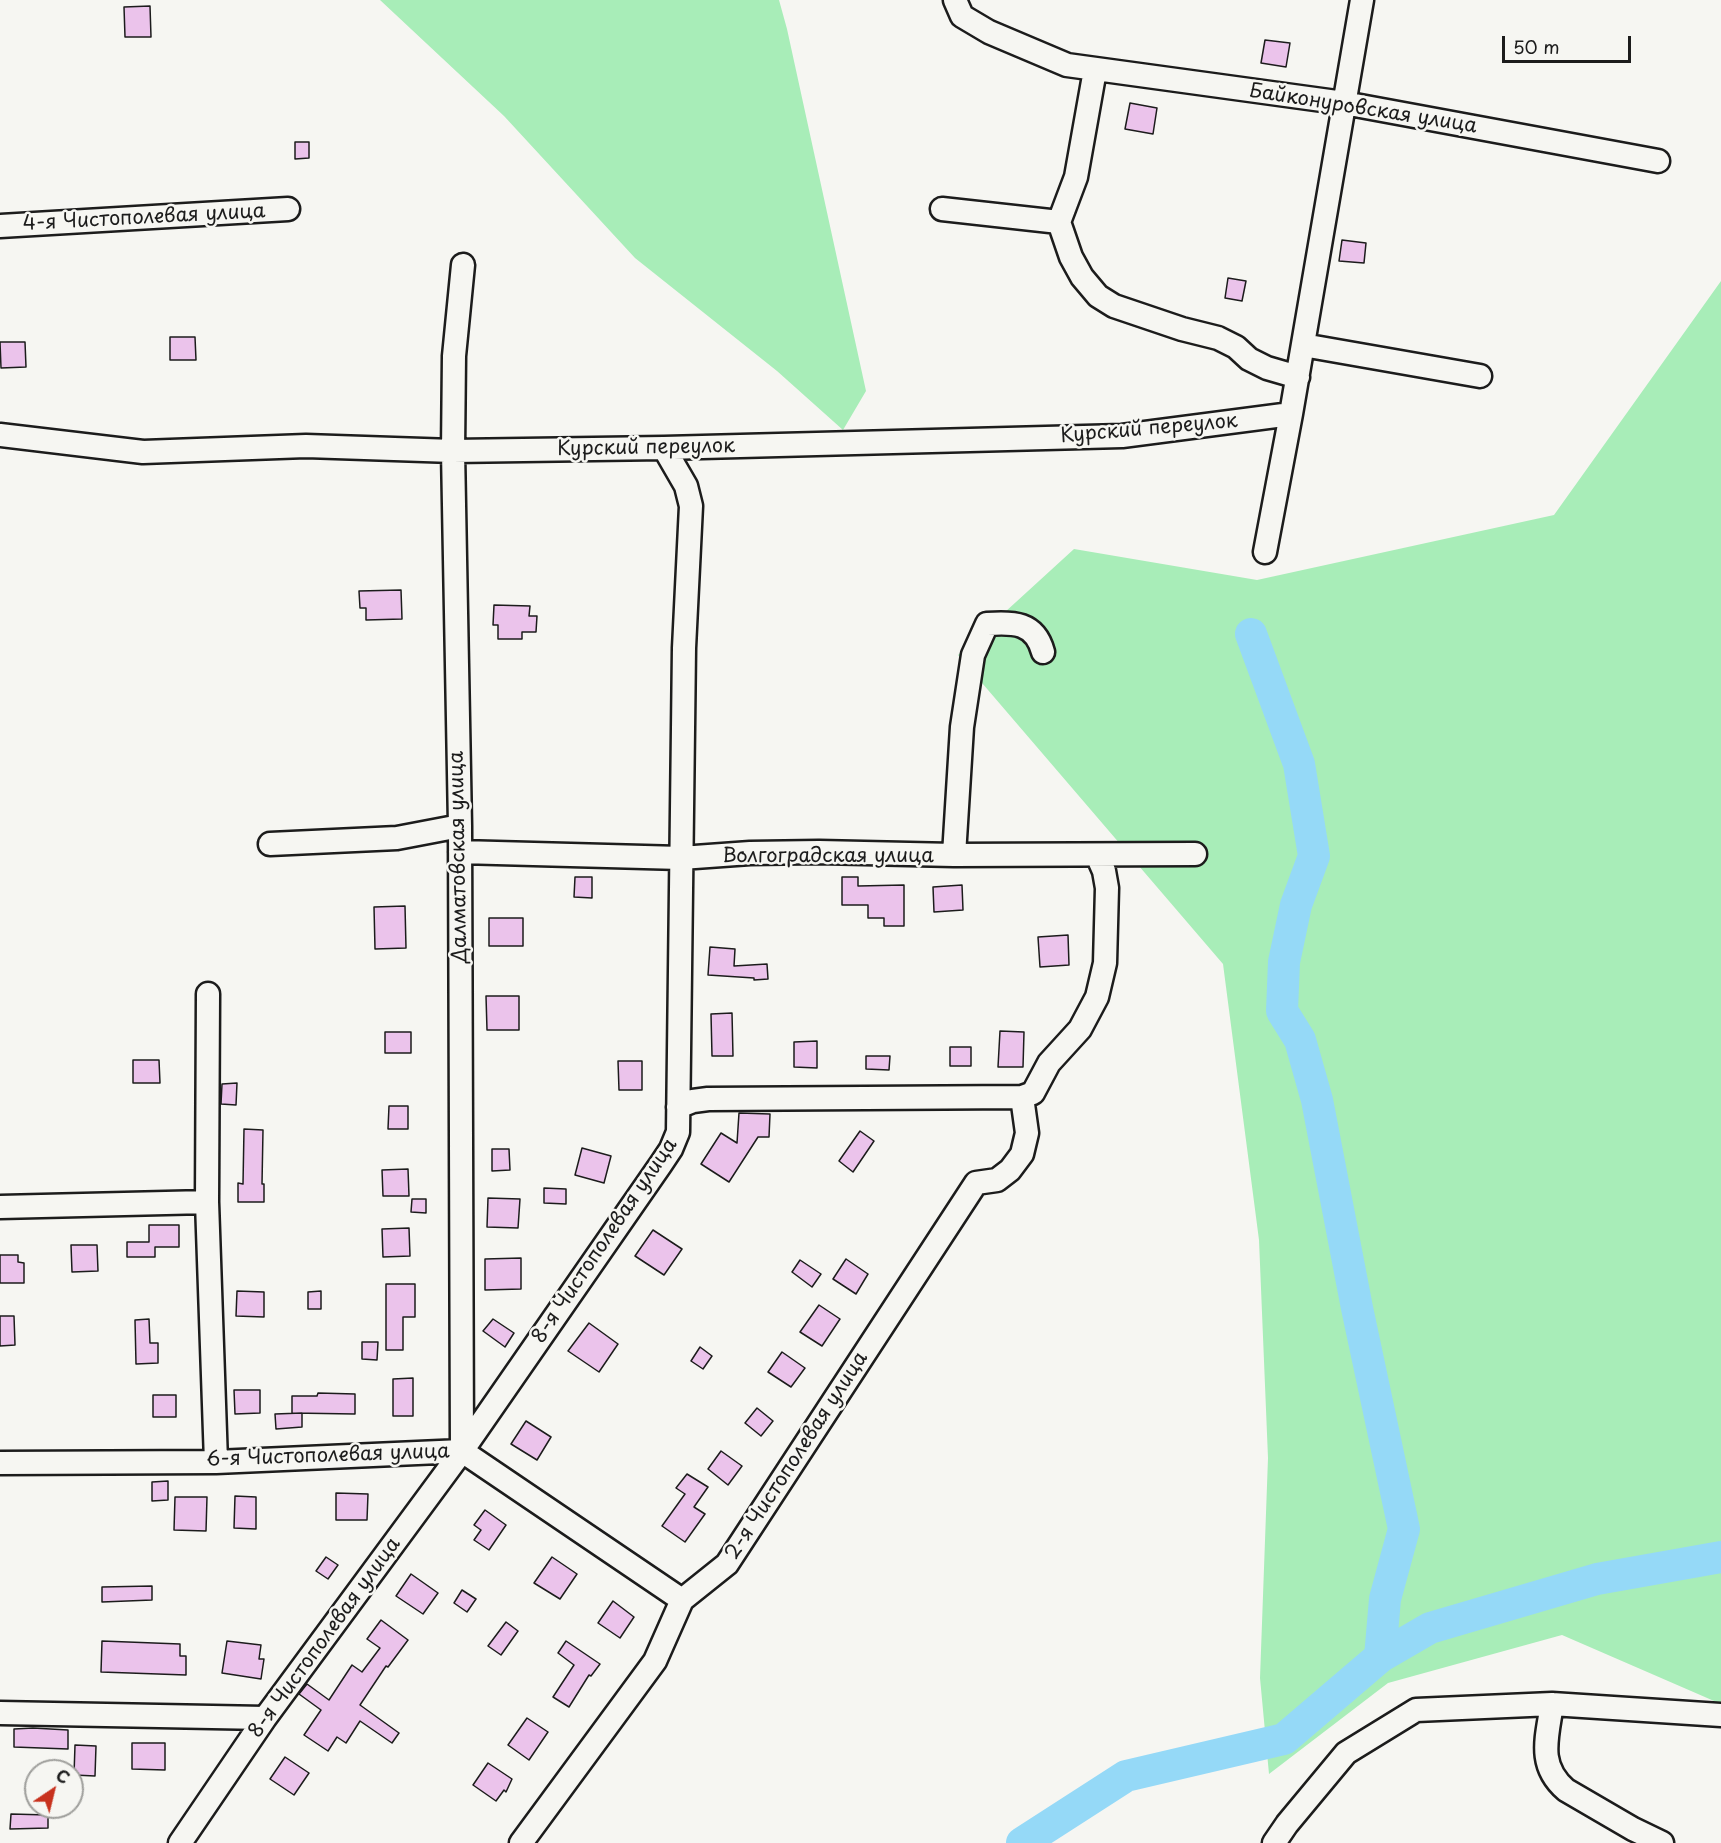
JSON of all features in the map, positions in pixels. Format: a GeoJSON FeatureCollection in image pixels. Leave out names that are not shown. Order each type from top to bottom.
{"type":"FeatureCollection","features":[{"type":"Feature","properties":{"kind":"street","name":"Байконуровская улица"},"geometry":{"type":"LineString","coordinates":[[955,0],[962,16],[989,32],[1067,65],[1344,103],[1658,161]]}},
{"type":"Feature","properties":{"kind":"street"},"geometry":{"type":"LineString","coordinates":[[1265,552],[1298,377],[1362,0]]}},
{"type":"Feature","properties":{"kind":"street"},"geometry":{"type":"LineString","coordinates":[[1095,70],[1076,177],[1059,222],[1071,257],[1082,277],[1098,296],[1114,306],[1182,329],[1218,338],[1267,368],[1298,377]]}},
{"type":"Feature","properties":{"kind":"street"},"geometry":{"type":"LineString","coordinates":[[942,209],[1059,222]]}},
{"type":"Feature","properties":{"kind":"street","name":"4-я Чистополевая улица"},"geometry":{"type":"LineString","coordinates":[[0,225],[288,210]]}},
{"type":"Feature","properties":{"kind":"street","name":"Далматовская улица"},"geometry":{"type":"LineString","coordinates":[[462,1451],[460,826],[453,451],[454,356],[463,265]]}},
{"type":"Feature","properties":{"kind":"street"},"geometry":{"type":"LineString","coordinates":[[1303,345],[1480,376]]}},
{"type":"Feature","properties":{"kind":"street","name":"Курский переулок"},"geometry":{"type":"LineString","coordinates":[[0,435],[144,452],[306,446],[453,451],[664,448],[1122,436],[1291,414]]}},
{"type":"Feature","properties":{"kind":"street","name":"8-я Чистополевая улица"},"geometry":{"type":"LineString","coordinates":[[180,1843],[265,1718],[462,1451],[671,1149],[678,1132],[684,648],[691,506],[686,486],[664,448]]}},
{"type":"Feature","properties":{"kind":"street"},"geometry":{"type":"LineString","coordinates":[[954,855],[962,727],[973,655],[987,624],[1010,622],[1029,629],[1040,640],[1043,652]]}},
{"type":"Feature","properties":{"kind":"street"},"geometry":{"type":"LineString","coordinates":[[270,844],[397,838],[460,826]]}},
{"type":"Feature","properties":{"kind":"street","name":"Волгоградская улица"},"geometry":{"type":"LineString","coordinates":[[460,852],[681,858],[750,853],[819,852],[954,855],[1195,854]]}},
{"type":"Feature","properties":{"kind":"street"},"geometry":{"type":"LineString","coordinates":[[678,1107],[693,1101],[708,1099],[1022,1096],[1033,1093],[1049,1063],[1080,1029],[1097,997],[1105,963],[1107,888],[1104,871],[1097,855]]}},
{"type":"Feature","properties":{"kind":"street"},"geometry":{"type":"LineString","coordinates":[[208,994],[207,1202],[216,1462]]}},
{"type":"Feature","properties":{"kind":"street","name":"2-я Чистополевая улица"},"geometry":{"type":"LineString","coordinates":[[521,1843],[655,1661],[682,1600],[727,1564],[976,1183],[997,1180],[1010,1170],[1022,1154],[1027,1133],[1022,1096]]}},
{"type":"Feature","properties":{"kind":"street"},"geometry":{"type":"LineString","coordinates":[[0,1208],[207,1202]]}},
{"type":"Feature","properties":{"kind":"street","name":"6-я Чистополевая улица"},"geometry":{"type":"LineString","coordinates":[[0,1463],[216,1462],[462,1451],[682,1600]]}},
{"type":"Feature","properties":{"kind":"street"},"geometry":{"type":"LineString","coordinates":[[1274,1843],[1346,1752],[1416,1710],[1552,1704],[1721,1715]]}},
{"type":"Feature","properties":{"kind":"street"},"geometry":{"type":"LineString","coordinates":[[1552,1704],[1545,1752],[1550,1773],[1566,1790],[1662,1843]]}},
{"type":"Feature","properties":{"kind":"street"},"geometry":{"type":"LineString","coordinates":[[0,1713],[265,1718]]}},
{"type":"Feature","properties":{"kind":"green space"},"geometry":{"type":"Polygon","coordinates":[[[380,0],[779,0],[866,391],[843,430],[777,371],[635,258],[504,116],[380,0]]]}},
{"type":"Feature","properties":{"kind":"green space"},"geometry":{"type":"Polygon","coordinates":[[[1721,281],[1721,1704],[1562,1635],[1388,1683],[1269,1774],[1260,1678],[1268,1458],[1259,1240],[1223,964],[958,655],[1074,549],[1257,580],[1554,515],[1721,281]]]}},
{"type":"Feature","properties":{"kind":"building"},"geometry":{"type":"Polygon","coordinates":[[[150,6],[151,37],[125,37],[124,7],[150,6]]]}},
{"type":"Feature","properties":{"kind":"building"},"geometry":{"type":"Polygon","coordinates":[[[1265,40],[1290,43],[1286,67],[1261,63],[1265,40]]]}},
{"type":"Feature","properties":{"kind":"building"},"geometry":{"type":"Polygon","coordinates":[[[1130,103],[1157,108],[1153,134],[1125,129],[1130,103]]]}},
{"type":"Feature","properties":{"kind":"building"},"geometry":{"type":"Polygon","coordinates":[[[295,142],[309,142],[309,158],[295,159],[295,142]]]}},
{"type":"Feature","properties":{"kind":"building"},"geometry":{"type":"Polygon","coordinates":[[[1342,240],[1366,243],[1364,263],[1339,261],[1342,240]]]}},
{"type":"Feature","properties":{"kind":"building"},"geometry":{"type":"Polygon","coordinates":[[[1228,278],[1246,281],[1242,301],[1225,298],[1228,278]]]}},
{"type":"Feature","properties":{"kind":"building"},"geometry":{"type":"Polygon","coordinates":[[[170,337],[195,337],[196,360],[170,360],[170,337]]]}},
{"type":"Feature","properties":{"kind":"building"},"geometry":{"type":"Polygon","coordinates":[[[0,342],[25,342],[26,367],[1,368],[0,342]]]}},
{"type":"Feature","properties":{"kind":"building"},"geometry":{"type":"Polygon","coordinates":[[[401,590],[402,619],[366,620],[366,608],[360,608],[359,591],[401,590]]]}},
{"type":"Feature","properties":{"kind":"building"},"geometry":{"type":"Polygon","coordinates":[[[494,605],[530,606],[529,616],[537,616],[536,632],[522,632],[522,639],[498,639],[498,625],[493,625],[494,605]]]}},
{"type":"Feature","properties":{"kind":"building"},"geometry":{"type":"Polygon","coordinates":[[[575,877],[592,877],[592,898],[574,897],[575,877]]]}},
{"type":"Feature","properties":{"kind":"building"},"geometry":{"type":"Polygon","coordinates":[[[842,877],[858,877],[858,886],[904,885],[904,926],[884,926],[884,918],[868,918],[868,905],[842,905],[842,877]]]}},
{"type":"Feature","properties":{"kind":"building"},"geometry":{"type":"Polygon","coordinates":[[[962,885],[963,910],[934,912],[933,887],[962,885]]]}},
{"type":"Feature","properties":{"kind":"building"},"geometry":{"type":"Polygon","coordinates":[[[405,906],[406,948],[375,949],[374,907],[405,906]]]}},
{"type":"Feature","properties":{"kind":"building"},"geometry":{"type":"Polygon","coordinates":[[[489,918],[523,918],[523,946],[489,946],[489,918]]]}},
{"type":"Feature","properties":{"kind":"building"},"geometry":{"type":"Polygon","coordinates":[[[1068,935],[1069,965],[1040,967],[1038,937],[1068,935]]]}},
{"type":"Feature","properties":{"kind":"building"},"geometry":{"type":"Polygon","coordinates":[[[710,947],[735,949],[734,966],[767,964],[768,979],[754,980],[754,978],[708,975],[710,947]]]}},
{"type":"Feature","properties":{"kind":"building"},"geometry":{"type":"Polygon","coordinates":[[[486,996],[519,996],[519,1030],[487,1030],[486,996]]]}},
{"type":"Feature","properties":{"kind":"building"},"geometry":{"type":"Polygon","coordinates":[[[732,1013],[733,1056],[712,1056],[711,1014],[732,1013]]]}},
{"type":"Feature","properties":{"kind":"building"},"geometry":{"type":"Polygon","coordinates":[[[1000,1031],[1024,1032],[1023,1067],[998,1067],[1000,1031]]]}},
{"type":"Feature","properties":{"kind":"building"},"geometry":{"type":"Polygon","coordinates":[[[385,1032],[411,1032],[411,1053],[385,1053],[385,1032]]]}},
{"type":"Feature","properties":{"kind":"building"},"geometry":{"type":"Polygon","coordinates":[[[817,1041],[817,1068],[794,1067],[794,1042],[817,1041]]]}},
{"type":"Feature","properties":{"kind":"building"},"geometry":{"type":"Polygon","coordinates":[[[950,1047],[971,1047],[971,1066],[950,1066],[950,1047]]]}},
{"type":"Feature","properties":{"kind":"building"},"geometry":{"type":"Polygon","coordinates":[[[866,1056],[890,1056],[889,1070],[866,1069],[866,1056]]]}},
{"type":"Feature","properties":{"kind":"building"},"geometry":{"type":"Polygon","coordinates":[[[133,1060],[159,1060],[160,1083],[133,1083],[133,1060]]]}},
{"type":"Feature","properties":{"kind":"building"},"geometry":{"type":"Polygon","coordinates":[[[618,1061],[642,1061],[642,1090],[619,1090],[618,1061]]]}},
{"type":"Feature","properties":{"kind":"building"},"geometry":{"type":"Polygon","coordinates":[[[237,1083],[236,1105],[221,1104],[222,1084],[237,1083]]]}},
{"type":"Feature","properties":{"kind":"building"},"geometry":{"type":"Polygon","coordinates":[[[389,1106],[408,1106],[408,1129],[388,1129],[389,1106]]]}},
{"type":"Feature","properties":{"kind":"building"},"geometry":{"type":"Polygon","coordinates":[[[739,1113],[770,1114],[769,1137],[758,1137],[729,1182],[701,1164],[721,1133],[737,1143],[739,1113]]]}},
{"type":"Feature","properties":{"kind":"building"},"geometry":{"type":"Polygon","coordinates":[[[244,1129],[263,1130],[264,1202],[238,1202],[238,1183],[243,1184],[244,1129]]]}},
{"type":"Feature","properties":{"kind":"building"},"geometry":{"type":"Polygon","coordinates":[[[860,1131],[874,1141],[853,1172],[839,1161],[860,1131]]]}},
{"type":"Feature","properties":{"kind":"building"},"geometry":{"type":"Polygon","coordinates":[[[582,1148],[611,1156],[604,1183],[575,1175],[582,1148]]]}},
{"type":"Feature","properties":{"kind":"building"},"geometry":{"type":"Polygon","coordinates":[[[492,1149],[509,1149],[510,1170],[492,1171],[492,1149]]]}},
{"type":"Feature","properties":{"kind":"building"},"geometry":{"type":"Polygon","coordinates":[[[408,1169],[409,1196],[383,1196],[382,1170],[408,1169]]]}},
{"type":"Feature","properties":{"kind":"building"},"geometry":{"type":"Polygon","coordinates":[[[544,1188],[566,1189],[566,1204],[544,1203],[544,1188]]]}},
{"type":"Feature","properties":{"kind":"building"},"geometry":{"type":"Polygon","coordinates":[[[488,1198],[520,1199],[518,1228],[487,1227],[488,1198]]]}},
{"type":"Feature","properties":{"kind":"building"},"geometry":{"type":"Polygon","coordinates":[[[412,1199],[426,1199],[426,1213],[411,1212],[412,1199]]]}},
{"type":"Feature","properties":{"kind":"building"},"geometry":{"type":"Polygon","coordinates":[[[149,1225],[179,1225],[179,1247],[155,1247],[155,1257],[127,1257],[127,1242],[149,1242],[149,1225]]]}},
{"type":"Feature","properties":{"kind":"building"},"geometry":{"type":"Polygon","coordinates":[[[409,1228],[410,1256],[383,1257],[382,1229],[409,1228]]]}},
{"type":"Feature","properties":{"kind":"building"},"geometry":{"type":"Polygon","coordinates":[[[653,1230],[682,1249],[664,1275],[635,1256],[653,1230]]]}},
{"type":"Feature","properties":{"kind":"building"},"geometry":{"type":"Polygon","coordinates":[[[71,1245],[97,1245],[98,1271],[72,1272],[71,1245]]]}},
{"type":"Feature","properties":{"kind":"building"},"geometry":{"type":"Polygon","coordinates":[[[0,1255],[18,1255],[18,1262],[24,1263],[24,1283],[0,1283],[0,1255]]]}},
{"type":"Feature","properties":{"kind":"building"},"geometry":{"type":"Polygon","coordinates":[[[521,1258],[521,1289],[485,1290],[485,1259],[521,1258]]]}},
{"type":"Feature","properties":{"kind":"building"},"geometry":{"type":"Polygon","coordinates":[[[846,1259],[868,1274],[856,1294],[833,1279],[846,1259]]]}},
{"type":"Feature","properties":{"kind":"building"},"geometry":{"type":"Polygon","coordinates":[[[800,1260],[821,1274],[812,1287],[792,1272],[800,1260]]]}},
{"type":"Feature","properties":{"kind":"building"},"geometry":{"type":"Polygon","coordinates":[[[386,1284],[415,1284],[415,1317],[403,1317],[403,1350],[386,1350],[386,1284]]]}},
{"type":"Feature","properties":{"kind":"building"},"geometry":{"type":"Polygon","coordinates":[[[237,1291],[264,1292],[264,1317],[236,1316],[237,1291]]]}},
{"type":"Feature","properties":{"kind":"building"},"geometry":{"type":"Polygon","coordinates":[[[321,1291],[321,1309],[308,1309],[308,1292],[321,1291]]]}},
{"type":"Feature","properties":{"kind":"building"},"geometry":{"type":"Polygon","coordinates":[[[819,1305],[840,1319],[822,1346],[800,1332],[819,1305]]]}},
{"type":"Feature","properties":{"kind":"building"},"geometry":{"type":"Polygon","coordinates":[[[0,1316],[14,1316],[15,1345],[0,1346],[0,1316]]]}},
{"type":"Feature","properties":{"kind":"building"},"geometry":{"type":"Polygon","coordinates":[[[149,1319],[150,1343],[158,1343],[158,1363],[136,1364],[135,1320],[149,1319]]]}},
{"type":"Feature","properties":{"kind":"building"},"geometry":{"type":"Polygon","coordinates":[[[493,1319],[514,1333],[505,1347],[483,1331],[493,1319]]]}},
{"type":"Feature","properties":{"kind":"building"},"geometry":{"type":"Polygon","coordinates":[[[589,1323],[618,1344],[599,1372],[568,1351],[589,1323]]]}},
{"type":"Feature","properties":{"kind":"building"},"geometry":{"type":"Polygon","coordinates":[[[362,1342],[378,1342],[377,1360],[362,1359],[362,1342]]]}},
{"type":"Feature","properties":{"kind":"building"},"geometry":{"type":"Polygon","coordinates":[[[700,1347],[712,1356],[703,1369],[691,1361],[700,1347]]]}},
{"type":"Feature","properties":{"kind":"building"},"geometry":{"type":"Polygon","coordinates":[[[782,1352],[805,1368],[791,1387],[768,1372],[782,1352]]]}},
{"type":"Feature","properties":{"kind":"building"},"geometry":{"type":"Polygon","coordinates":[[[413,1378],[413,1416],[393,1416],[393,1379],[413,1378]]]}},
{"type":"Feature","properties":{"kind":"building"},"geometry":{"type":"Polygon","coordinates":[[[234,1390],[260,1390],[260,1413],[235,1414],[234,1390]]]}},
{"type":"Feature","properties":{"kind":"building"},"geometry":{"type":"Polygon","coordinates":[[[318,1393],[355,1394],[355,1414],[292,1413],[292,1396],[317,1396],[318,1393]]]}},
{"type":"Feature","properties":{"kind":"building"},"geometry":{"type":"Polygon","coordinates":[[[153,1395],[176,1395],[176,1417],[153,1417],[153,1395]]]}},
{"type":"Feature","properties":{"kind":"building"},"geometry":{"type":"Polygon","coordinates":[[[757,1408],[773,1421],[761,1436],[745,1423],[757,1408]]]}},
{"type":"Feature","properties":{"kind":"building"},"geometry":{"type":"Polygon","coordinates":[[[302,1413],[302,1427],[276,1429],[275,1414],[302,1413]]]}},
{"type":"Feature","properties":{"kind":"building"},"geometry":{"type":"Polygon","coordinates":[[[526,1421],[551,1437],[537,1460],[511,1444],[526,1421]]]}},
{"type":"Feature","properties":{"kind":"building"},"geometry":{"type":"Polygon","coordinates":[[[721,1451],[742,1466],[728,1485],[708,1469],[721,1451]]]}},
{"type":"Feature","properties":{"kind":"building"},"geometry":{"type":"Polygon","coordinates":[[[687,1474],[708,1487],[694,1507],[705,1514],[685,1542],[662,1526],[685,1494],[676,1488],[687,1474]]]}},
{"type":"Feature","properties":{"kind":"building"},"geometry":{"type":"Polygon","coordinates":[[[168,1481],[168,1500],[152,1501],[152,1482],[168,1481]]]}},
{"type":"Feature","properties":{"kind":"building"},"geometry":{"type":"Polygon","coordinates":[[[336,1493],[368,1494],[367,1520],[336,1520],[336,1493]]]}},
{"type":"Feature","properties":{"kind":"building"},"geometry":{"type":"Polygon","coordinates":[[[235,1496],[256,1497],[256,1529],[234,1528],[235,1496]]]}},
{"type":"Feature","properties":{"kind":"building"},"geometry":{"type":"Polygon","coordinates":[[[175,1497],[207,1497],[206,1531],[174,1530],[175,1497]]]}},
{"type":"Feature","properties":{"kind":"building"},"geometry":{"type":"Polygon","coordinates":[[[485,1510],[506,1525],[489,1550],[474,1540],[481,1530],[474,1525],[485,1510]]]}},
{"type":"Feature","properties":{"kind":"building"},"geometry":{"type":"Polygon","coordinates":[[[326,1557],[338,1565],[328,1579],[316,1571],[326,1557]]]}},
{"type":"Feature","properties":{"kind":"building"},"geometry":{"type":"Polygon","coordinates":[[[552,1557],[577,1574],[560,1599],[534,1583],[552,1557]]]}},
{"type":"Feature","properties":{"kind":"building"},"geometry":{"type":"Polygon","coordinates":[[[411,1574],[438,1593],[423,1614],[396,1596],[411,1574]]]}},
{"type":"Feature","properties":{"kind":"building"},"geometry":{"type":"Polygon","coordinates":[[[152,1586],[152,1600],[102,1602],[102,1587],[152,1586]]]}},
{"type":"Feature","properties":{"kind":"building"},"geometry":{"type":"Polygon","coordinates":[[[462,1590],[476,1599],[467,1612],[454,1603],[462,1590]]]}},
{"type":"Feature","properties":{"kind":"building"},"geometry":{"type":"Polygon","coordinates":[[[613,1601],[634,1617],[620,1638],[598,1623],[613,1601]]]}},
{"type":"Feature","properties":{"kind":"building"},"geometry":{"type":"Polygon","coordinates":[[[381,1620],[408,1640],[388,1667],[386,1666],[360,1705],[399,1733],[392,1743],[360,1721],[346,1743],[337,1737],[328,1751],[304,1735],[321,1710],[299,1694],[307,1684],[329,1700],[352,1665],[362,1672],[380,1648],[367,1639],[381,1620]]]}},
{"type":"Feature","properties":{"kind":"building"},"geometry":{"type":"Polygon","coordinates":[[[506,1622],[518,1631],[501,1655],[488,1646],[506,1622]]]}},
{"type":"Feature","properties":{"kind":"building"},"geometry":{"type":"Polygon","coordinates":[[[102,1641],[180,1644],[180,1656],[186,1656],[186,1675],[101,1672],[102,1641]]]}},
{"type":"Feature","properties":{"kind":"building"},"geometry":{"type":"Polygon","coordinates":[[[227,1641],[261,1645],[259,1659],[264,1659],[261,1679],[222,1673],[227,1641]]]}},
{"type":"Feature","properties":{"kind":"building"},"geometry":{"type":"Polygon","coordinates":[[[566,1641],[600,1664],[591,1676],[589,1675],[569,1707],[553,1697],[574,1665],[558,1653],[566,1641]]]}},
{"type":"Feature","properties":{"kind":"building"},"geometry":{"type":"Polygon","coordinates":[[[527,1718],[548,1732],[529,1760],[508,1745],[527,1718]]]}},
{"type":"Feature","properties":{"kind":"building"},"geometry":{"type":"Polygon","coordinates":[[[14,1729],[68,1730],[68,1749],[14,1747],[14,1729]]]}},
{"type":"Feature","properties":{"kind":"building"},"geometry":{"type":"Polygon","coordinates":[[[132,1743],[165,1743],[165,1770],[132,1769],[132,1743]]]}},
{"type":"Feature","properties":{"kind":"building"},"geometry":{"type":"Polygon","coordinates":[[[75,1745],[96,1746],[95,1776],[84,1775],[84,1759],[75,1759],[75,1745]]]}},
{"type":"Feature","properties":{"kind":"building"},"geometry":{"type":"Polygon","coordinates":[[[285,1757],[309,1773],[294,1795],[270,1779],[285,1757]]]}},
{"type":"Feature","properties":{"kind":"building"},"geometry":{"type":"Polygon","coordinates":[[[488,1763],[512,1779],[506,1792],[504,1790],[496,1801],[473,1785],[488,1763]]]}},
{"type":"Feature","properties":{"kind":"building"},"geometry":{"type":"Polygon","coordinates":[[[11,1814],[24,1814],[24,1819],[48,1819],[48,1828],[10,1829],[11,1814]]]}},
{"type":"Feature","properties":{"kind":"waterway"},"geometry":{"type":"LineString","coordinates":[[1251,634],[1299,764],[1314,856],[1296,905],[1284,962],[1282,1011],[1300,1040],[1317,1100],[1357,1308],[1404,1529],[1385,1599],[1380,1657]]}},
{"type":"Feature","properties":{"kind":"waterway"},"geometry":{"type":"LineString","coordinates":[[1022,1843],[1126,1776],[1284,1739],[1380,1657],[1430,1628],[1597,1579],[1721,1557]]}}]}
